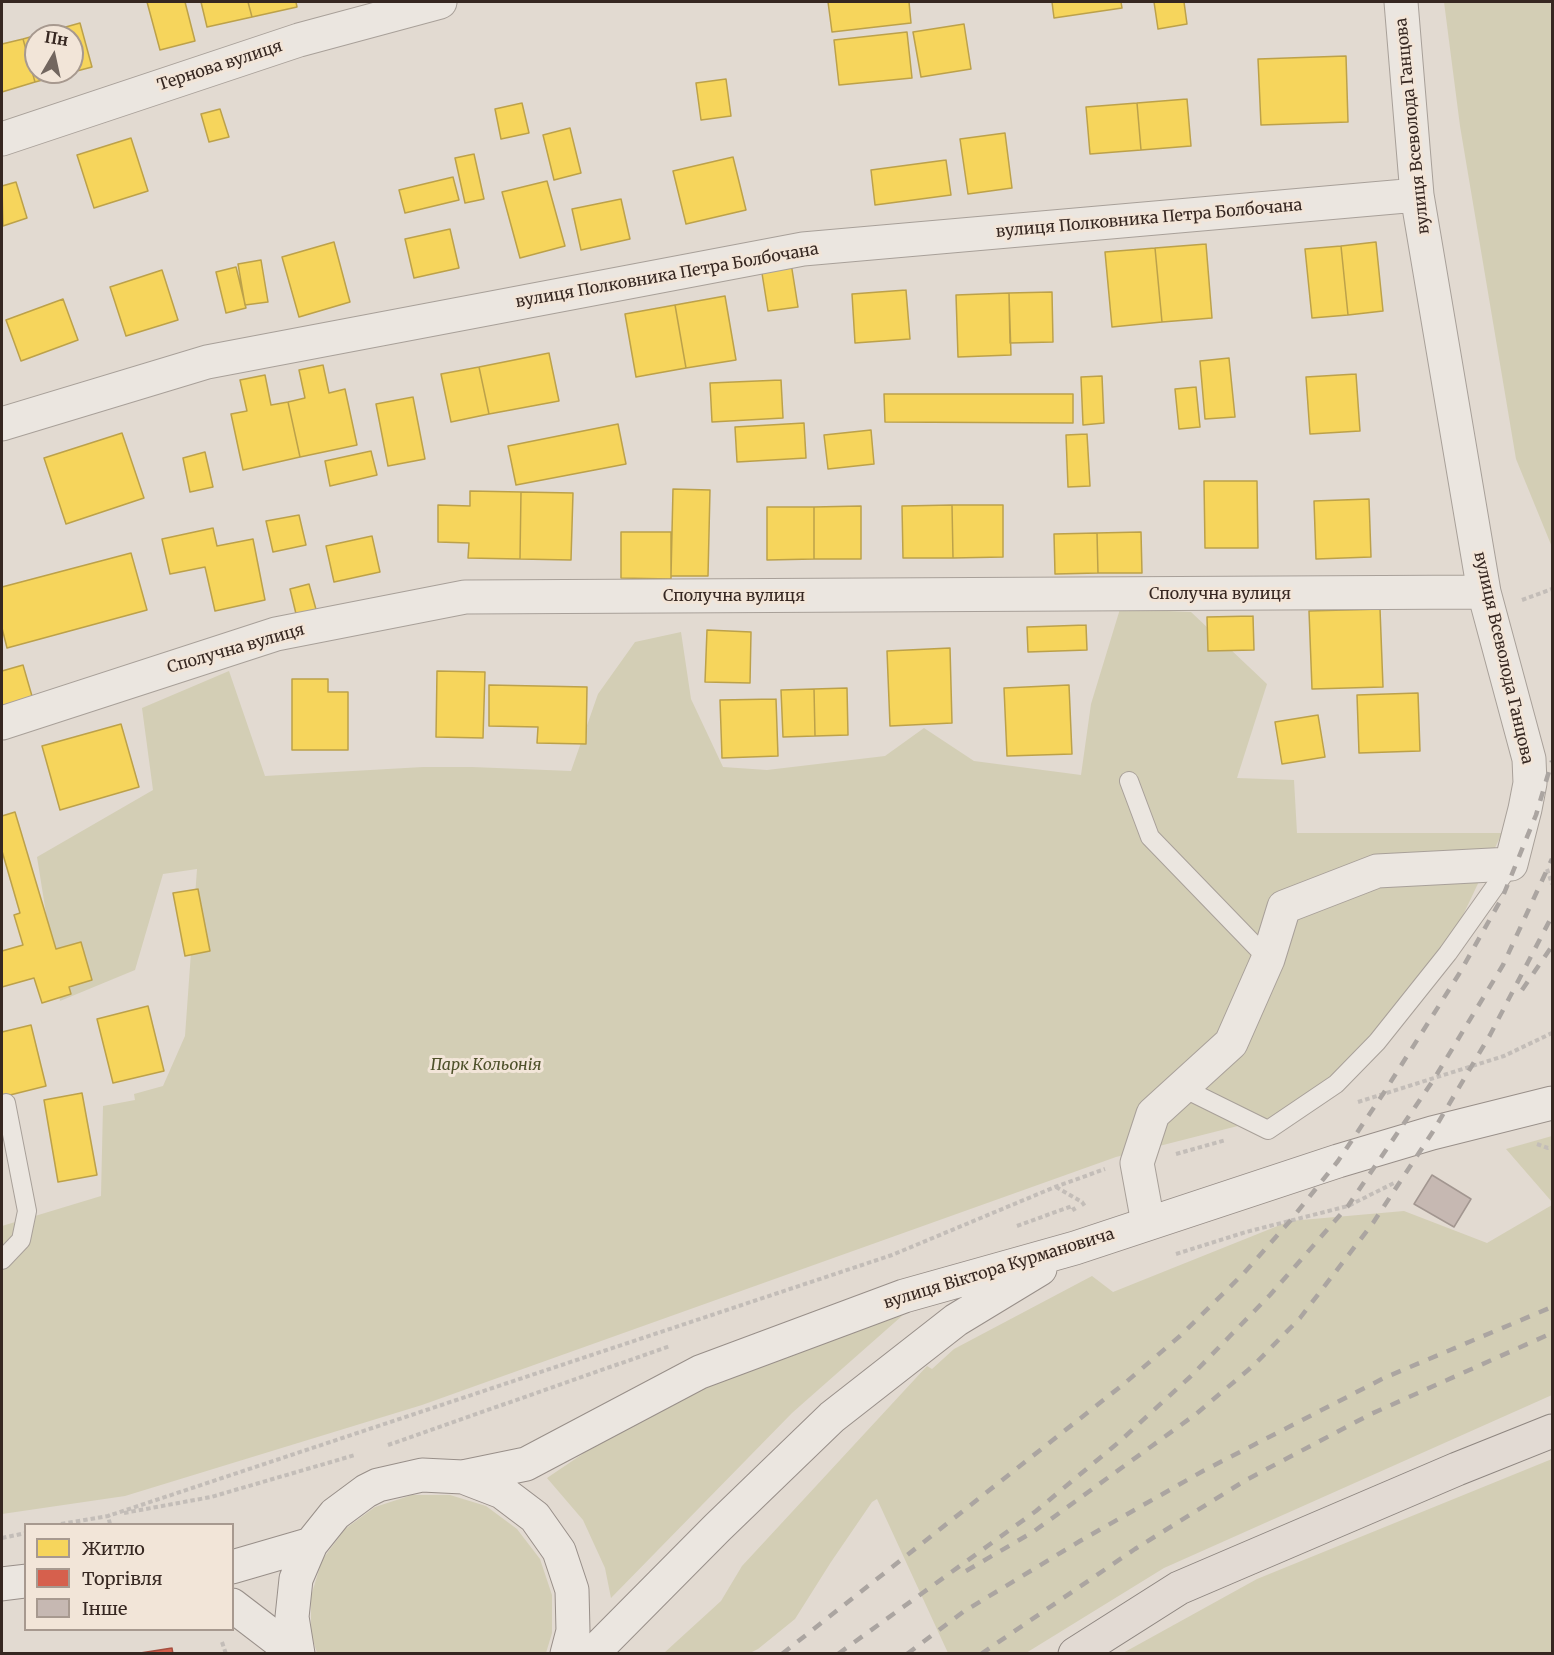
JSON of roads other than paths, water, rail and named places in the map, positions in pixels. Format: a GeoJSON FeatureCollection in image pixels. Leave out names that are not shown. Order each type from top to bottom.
{"type":"FeatureCollection","features":[{"type":"Feature","properties":{"kind":"main road"},"geometry":{"type":"LineString","coordinates":[[1075,1653],[1179,1588],[1457,1469],[1552,1431]]}},
{"type":"Feature","properties":{"kind":"street","name":"Тернова вулиця"},"geometry":{"type":"LineString","coordinates":[[2,139],[299,40],[440,2]]}},
{"type":"Feature","properties":{"kind":"street","name":"вулиця Всеволода Ганцова"},"geometry":{"type":"LineString","coordinates":[[1401,2],[1417,195],[1484,592],[1529,759],[1530,783],[1511,864]]}},
{"type":"Feature","properties":{"kind":"street","name":"вулиця Полковника Петра Болбочана"},"geometry":{"type":"LineString","coordinates":[[2,424],[207,362],[803,249],[1417,195]]}},
{"type":"Feature","properties":{"kind":"street","name":"Сполучна вулиця"},"geometry":{"type":"LineString","coordinates":[[2,723],[276,634],[465,597],[1484,592]]}},
{"type":"Feature","properties":{"kind":"street"},"geometry":{"type":"LineString","coordinates":[[1148,1224],[1137,1164],[1153,1114],[1231,1043],[1268,959],[1284,907],[1377,872],[1511,864]]}},
{"type":"Feature","properties":{"kind":"street","name":"вулиця Віктора Курмановича"},"geometry":{"type":"LineString","coordinates":[[463,1477],[526,1464],[710,1368],[904,1296],[1082,1246],[1338,1161],[1432,1133],[1552,1103]]}},
{"type":"Feature","properties":{"kind":"street"},"geometry":{"type":"LineString","coordinates":[[592,1653],[832,1417],[956,1320],[1082,1246]]}},
{"type":"Feature","properties":{"kind":"street"},"geometry":{"type":"LineString","coordinates":[[297,1653],[292,1617],[296,1579],[311,1544],[335,1514],[366,1491],[378,1485],[422,1475],[463,1477],[502,1492],[535,1517],[559,1551],[572,1590],[573,1631],[567,1653]]}},
{"type":"Feature","properties":{"kind":"street"},"geometry":{"type":"LineString","coordinates":[[234,1566],[311,1544]]}},
{"type":"Feature","properties":{"kind":"street"},"geometry":{"type":"LineString","coordinates":[[2,1584],[24,1581]]}},
{"type":"Feature","properties":{"kind":"street"},"geometry":{"type":"LineString","coordinates":[[234,1606],[297,1653]]}},
{"type":"Feature","properties":{"kind":"lane"},"geometry":{"type":"LineString","coordinates":[[1129,781],[1150,837],[1268,959]]}},
{"type":"Feature","properties":{"kind":"lane"},"geometry":{"type":"LineString","coordinates":[[1183,1088],[1268,1130],[1336,1084],[1377,1042],[1448,953],[1511,864]]}},
{"type":"Feature","properties":{"kind":"lane"},"geometry":{"type":"LineString","coordinates":[[2,1260],[21,1240],[27,1211],[6,1103]]}},
{"type":"Feature","properties":{"kind":"railway"},"geometry":{"type":"LineString","coordinates":[[782,1654],[1125,1383],[1180,1336],[1244,1273],[1290,1221],[1338,1161],[1459,974],[1503,896],[1536,815],[1552,761]]}},
{"type":"Feature","properties":{"kind":"railway"},"geometry":{"type":"LineString","coordinates":[[838,1654],[1036,1511],[1119,1442],[1190,1377],[1270,1295],[1348,1206],[1434,1079],[1503,965],[1552,859]]}},
{"type":"Feature","properties":{"kind":"railway"},"geometry":{"type":"LineString","coordinates":[[966,1571],[1033,1532],[1196,1414],[1254,1365],[1300,1318],[1373,1223],[1432,1133],[1490,1035],[1552,916]]}},
{"type":"Feature","properties":{"kind":"railway"},"geometry":{"type":"LineString","coordinates":[[1522,990],[1552,946]]}},
{"type":"Feature","properties":{"kind":"railway"},"geometry":{"type":"LineString","coordinates":[[907,1654],[963,1612],[1080,1541],[1203,1471],[1384,1378],[1552,1307]]}},
{"type":"Feature","properties":{"kind":"railway"},"geometry":{"type":"LineString","coordinates":[[981,1654],[1135,1549],[1246,1480],[1371,1414],[1552,1333]]}},
{"type":"Feature","properties":{"kind":"park label","name":"Парк Кольонія"},"geometry":{"type":"Point","coordinates":[486,1065]}}]}
